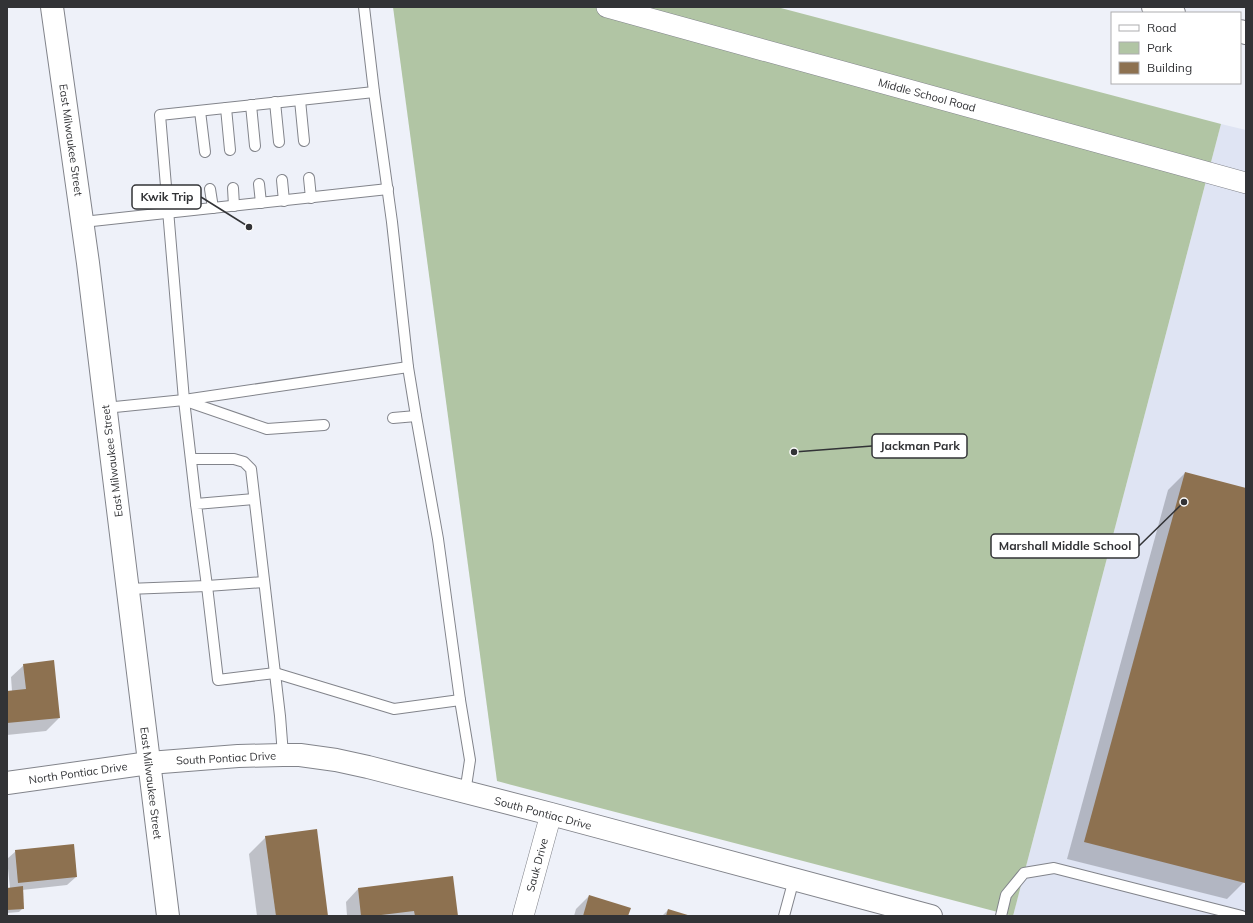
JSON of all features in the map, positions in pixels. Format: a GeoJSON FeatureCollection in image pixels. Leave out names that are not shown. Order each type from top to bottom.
{"type":"FeatureCollection","features":[{"type":"Feature","properties":{"kind":"main road","name":"East Milwaukee Street"},"geometry":{"type":"LineString","coordinates":[[52,7],[83,222],[168,916]]}},
{"type":"Feature","properties":{"kind":"main road"},"geometry":{"type":"LineString","coordinates":[[1153,7],[1170,12]]}},
{"type":"Feature","properties":{"kind":"main road","name":"South Pontiac Drive"},"geometry":{"type":"LineString","coordinates":[[149,763],[238,756],[283,755],[336,760],[551,814],[931,916]]}},
{"type":"Feature","properties":{"kind":"main road","name":"North Pontiac Drive"},"geometry":{"type":"LineString","coordinates":[[7,783],[149,763]]}},
{"type":"Feature","properties":{"kind":"street","name":"Middle School Road"},"geometry":{"type":"LineString","coordinates":[[607,7],[1246,183]]}},
{"type":"Feature","properties":{"kind":"street","name":"Sauk Drive"},"geometry":{"type":"LineString","coordinates":[[523,916],[551,814]]}},
{"type":"Feature","properties":{"kind":"lane"},"geometry":{"type":"LineString","coordinates":[[364,7],[388,189],[408,367],[438,539],[460,700],[470,760],[465,792]]}},
{"type":"Feature","properties":{"kind":"lane"},"geometry":{"type":"LineString","coordinates":[[374,92],[160,115],[184,400],[218,680],[275,674],[394,709],[460,700]]}},
{"type":"Feature","properties":{"kind":"lane"},"geometry":{"type":"LineString","coordinates":[[300,100],[304,141]]}},
{"type":"Feature","properties":{"kind":"lane"},"geometry":{"type":"LineString","coordinates":[[275,102],[279,142]]}},
{"type":"Feature","properties":{"kind":"lane"},"geometry":{"type":"LineString","coordinates":[[251,105],[255,146]]}},
{"type":"Feature","properties":{"kind":"lane"},"geometry":{"type":"LineString","coordinates":[[226,108],[230,150]]}},
{"type":"Feature","properties":{"kind":"lane"},"geometry":{"type":"LineString","coordinates":[[200,111],[205,152]]}},
{"type":"Feature","properties":{"kind":"lane"},"geometry":{"type":"LineString","coordinates":[[309,178],[311,198]]}},
{"type":"Feature","properties":{"kind":"lane"},"geometry":{"type":"LineString","coordinates":[[282,180],[284,200]]}},
{"type":"Feature","properties":{"kind":"lane"},"geometry":{"type":"LineString","coordinates":[[259,184],[261,203]]}},
{"type":"Feature","properties":{"kind":"lane"},"geometry":{"type":"LineString","coordinates":[[233,188],[234,206]]}},
{"type":"Feature","properties":{"kind":"lane"},"geometry":{"type":"LineString","coordinates":[[210,189],[213,208]]}},
{"type":"Feature","properties":{"kind":"lane"},"geometry":{"type":"LineString","coordinates":[[83,222],[388,189]]}},
{"type":"Feature","properties":{"kind":"lane"},"geometry":{"type":"LineString","coordinates":[[106,408],[184,400],[408,367]]}},
{"type":"Feature","properties":{"kind":"lane"},"geometry":{"type":"LineString","coordinates":[[184,400],[267,429],[324,425]]}},
{"type":"Feature","properties":{"kind":"lane"},"geometry":{"type":"LineString","coordinates":[[393,418],[416,416]]}},
{"type":"Feature","properties":{"kind":"lane"},"geometry":{"type":"LineString","coordinates":[[191,459],[234,459],[244,462],[251,470],[280,716],[283,755]]}},
{"type":"Feature","properties":{"kind":"lane"},"geometry":{"type":"LineString","coordinates":[[196,504],[254,498]]}},
{"type":"Feature","properties":{"kind":"lane"},"geometry":{"type":"LineString","coordinates":[[127,589],[264,582]]}},
{"type":"Feature","properties":{"kind":"lane"},"geometry":{"type":"LineString","coordinates":[[1001,916],[1006,895],[1024,873],[1054,868],[1242,916]]}},
{"type":"Feature","properties":{"kind":"lane"},"geometry":{"type":"LineString","coordinates":[[784,916],[794,879]]}},
{"type":"Feature","properties":{"kind":"shaded area"},"geometry":{"type":"Polygon","coordinates":[[[1221,124],[1246,130],[1246,916],[1013,916],[1221,124]]]}},
{"type":"Feature","properties":{"kind":"green space"},"geometry":{"type":"Polygon","coordinates":[[[393,7],[777,7],[1221,124],[1013,916],[497,781],[393,7]]]}},
{"type":"Feature","properties":{"kind":"building"},"geometry":{"type":"Polygon","coordinates":[[[1185,472],[1246,488],[1245,883],[1084,842],[1185,472]]]}},
{"type":"Feature","properties":{"kind":"building"},"geometry":{"type":"Polygon","coordinates":[[[54,660],[60,718],[7,723],[7,691],[26,689],[23,664],[54,660]]]}},
{"type":"Feature","properties":{"kind":"building"},"geometry":{"type":"Polygon","coordinates":[[[317,829],[328,916],[276,916],[265,836],[317,829]]]}},
{"type":"Feature","properties":{"kind":"building"},"geometry":{"type":"Polygon","coordinates":[[[74,844],[77,877],[18,883],[15,850],[74,844]]]}},
{"type":"Feature","properties":{"kind":"building"},"geometry":{"type":"Polygon","coordinates":[[[453,876],[458,916],[415,916],[414,911],[361,916],[358,888],[453,876]]]}},
{"type":"Feature","properties":{"kind":"building"},"geometry":{"type":"Polygon","coordinates":[[[23,886],[24,909],[7,910],[7,888],[23,886]]]}},
{"type":"Feature","properties":{"kind":"building"},"geometry":{"type":"Polygon","coordinates":[[[589,895],[631,908],[628,916],[583,916],[589,895]]]}},
{"type":"Feature","properties":{"kind":"building"},"geometry":{"type":"Polygon","coordinates":[[[668,909],[691,916],[666,916],[668,909]]]}},
{"type":"Feature","properties":{"kind":"place","name":"Kwik Trip"},"geometry":{"type":"Point","coordinates":[249,227]}},
{"type":"Feature","properties":{"kind":"place","name":"Jackman Park"},"geometry":{"type":"Point","coordinates":[794,452]}},
{"type":"Feature","properties":{"kind":"place","name":"Marshall Middle School"},"geometry":{"type":"Point","coordinates":[1184,502]}}]}
